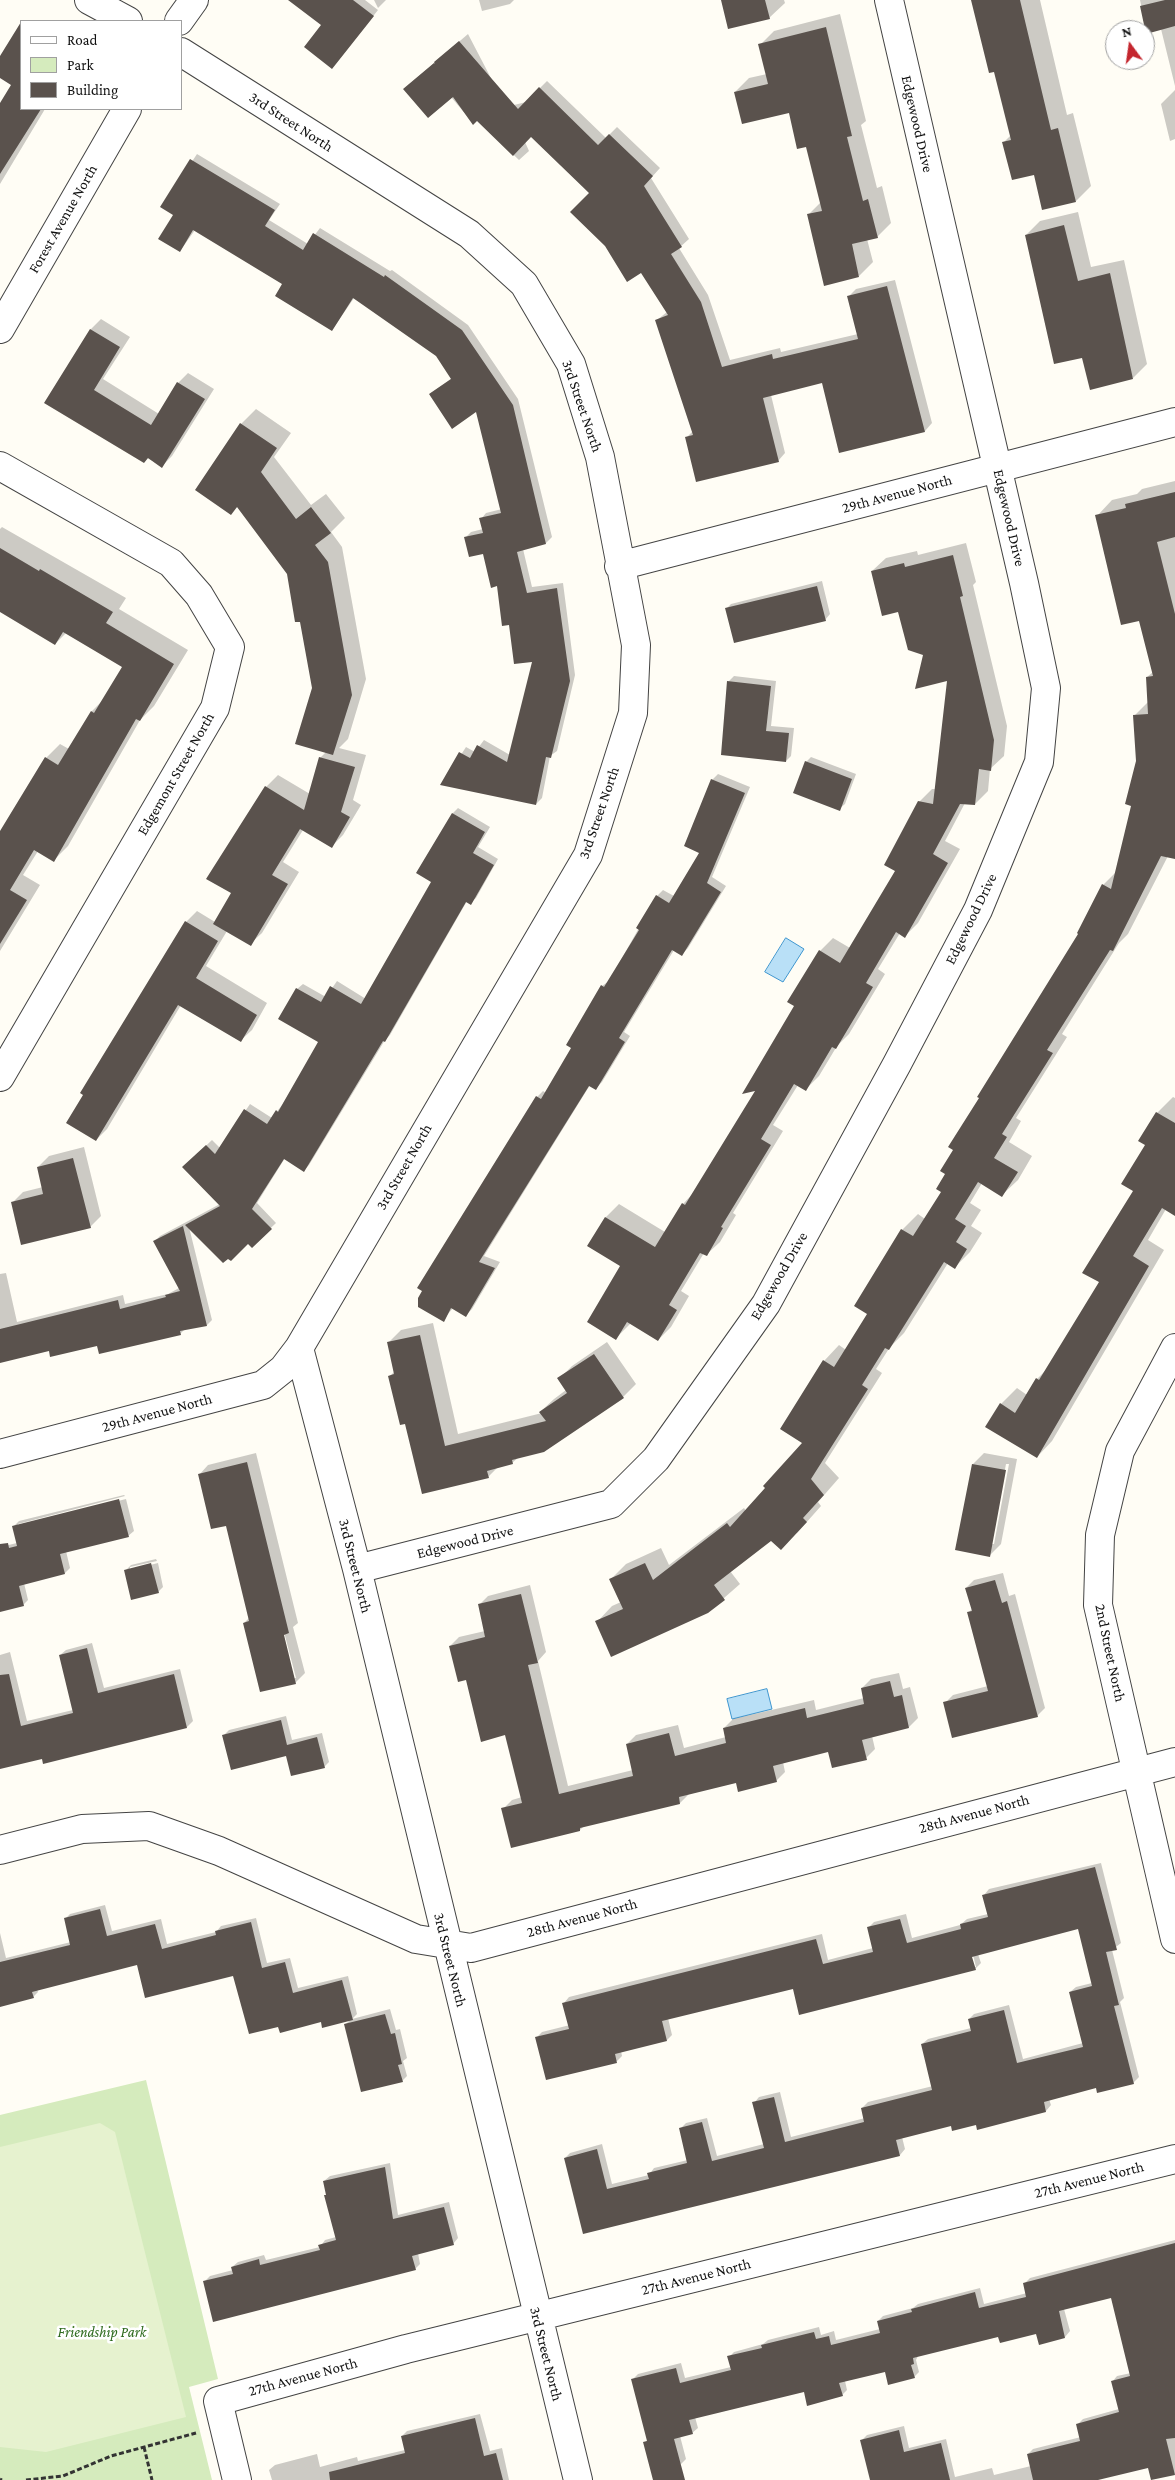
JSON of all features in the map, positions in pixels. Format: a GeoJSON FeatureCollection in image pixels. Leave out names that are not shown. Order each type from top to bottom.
{"type":"FeatureCollection","features":[{"type":"Feature","properties":{"kind":"street"},"geometry":{"type":"LineString","coordinates":[[89,0],[126,20]]}},
{"type":"Feature","properties":{"kind":"street"},"geometry":{"type":"LineString","coordinates":[[181,20],[194,0]]}},
{"type":"Feature","properties":{"kind":"street","name":"Edgewood Drive"},"geometry":{"type":"LineString","coordinates":[[357,1569],[610,1504],[656,1459],[766,1304],[897,1064],[978,910],[1039,762],[1046,688],[888,0]]}},
{"type":"Feature","properties":{"kind":"street","name":"3rd Street North"},"geometry":{"type":"LineString","coordinates":[[182,53],[469,234],[524,284],[571,364],[600,457],[619,566],[636,646],[633,713],[588,855],[299,1348],[357,1569],[536,2316],[578,2480]]}},
{"type":"Feature","properties":{"kind":"street","name":"Forest Avenue North"},"geometry":{"type":"LineString","coordinates":[[0,329],[126,110]]}},
{"type":"Feature","properties":{"kind":"street","name":"29th Avenue North"},"geometry":{"type":"LineString","coordinates":[[619,566],[1175,422]]}},
{"type":"Feature","properties":{"kind":"street","name":"Edgemont Street North"},"geometry":{"type":"LineString","coordinates":[[0,466],[172,563],[199,595],[230,646],[215,708],[0,1076]]}},
{"type":"Feature","properties":{"kind":"street","name":"29th Avenue North"},"geometry":{"type":"LineString","coordinates":[[0,1454],[263,1385],[283,1369],[299,1348]]}},
{"type":"Feature","properties":{"kind":"street","name":"2nd Street North"},"geometry":{"type":"LineString","coordinates":[[1175,1348],[1120,1452],[1100,1535],[1098,1605],[1175,1939]]}},
{"type":"Feature","properties":{"kind":"street","name":"28th Avenue North"},"geometry":{"type":"LineString","coordinates":[[0,1850],[82,1829],[149,1826],[219,1851],[416,1940],[471,1948],[1175,1762]]}},
{"type":"Feature","properties":{"kind":"street","name":"27th Avenue North"},"geometry":{"type":"LineString","coordinates":[[221,2413],[406,2348],[1175,2159]]}},
{"type":"Feature","properties":{"kind":"street"},"geometry":{"type":"LineString","coordinates":[[221,2413],[237,2480]]}},
{"type":"Feature","properties":{"kind":"path"},"geometry":{"type":"LineString","coordinates":[[26,2480],[62,2476],[111,2456],[144,2447],[221,2413]]}},
{"type":"Feature","properties":{"kind":"path"},"geometry":{"type":"LineString","coordinates":[[144,2447],[152,2480]]}},
{"type":"Feature","properties":{"kind":"green space","name":"Friendship Park"},"geometry":{"type":"Polygon","coordinates":[[[146,2080],[218,2379],[189,2387],[212,2480],[0,2480],[0,2115],[146,2080]]]}},
{"type":"Feature","properties":{"kind":"green space","name":"Friendship Park"},"geometry":{"type":"Polygon","coordinates":[[[100,2123],[115,2132],[186,2417],[46,2452],[0,2447],[0,2147],[100,2123]]]}},
{"type":"Feature","properties":{"kind":"water"},"geometry":{"type":"Polygon","coordinates":[[[786,938],[804,949],[783,982],[765,972],[786,938]]]}},
{"type":"Feature","properties":{"kind":"water"},"geometry":{"type":"Polygon","coordinates":[[[767,1689],[772,1709],[732,1719],[727,1699],[767,1689]]]}},
{"type":"Feature","properties":{"kind":"building"},"geometry":{"type":"Polygon","coordinates":[[[288,0],[353,0],[374,16],[332,69],[304,47],[321,25],[288,0]]]}},
{"type":"Feature","properties":{"kind":"building"},"geometry":{"type":"Polygon","coordinates":[[[721,0],[765,0],[770,19],[728,29],[721,0]]]}},
{"type":"Feature","properties":{"kind":"building"},"geometry":{"type":"Polygon","coordinates":[[[971,0],[1020,0],[1051,130],[1058,128],[1076,202],[1042,210],[1034,175],[1012,180],[1002,142],[1011,140],[994,72],[989,73],[971,0]]]}},
{"type":"Feature","properties":{"kind":"building"},"geometry":{"type":"Polygon","coordinates":[[[1165,0],[1175,0],[1175,26],[1155,32],[1155,20],[1143,20],[1140,6],[1165,0]]]}},
{"type":"Feature","properties":{"kind":"building"},"geometry":{"type":"Polygon","coordinates":[[[20,24],[20,110],[40,110],[0,174],[0,103],[11,85],[0,78],[0,56],[20,24]]]}},
{"type":"Feature","properties":{"kind":"building"},"geometry":{"type":"Polygon","coordinates":[[[826,27],[852,136],[847,137],[863,201],[868,199],[878,238],[852,244],[859,277],[824,286],[807,214],[822,211],[806,147],[797,149],[789,113],[742,124],[734,92],[768,84],[758,44],[826,27]]]}},
{"type":"Feature","properties":{"kind":"building"},"geometry":{"type":"Polygon","coordinates":[[[459,41],[518,109],[539,87],[598,145],[609,134],[653,176],[644,186],[682,247],[671,254],[701,302],[722,367],[772,354],[773,359],[858,339],[847,296],[887,286],[925,432],[839,453],[822,383],[763,398],[779,462],[696,482],[685,437],[693,435],[655,320],[668,315],[641,273],[627,282],[605,246],[570,212],[589,193],[531,137],[513,156],[477,121],[473,125],[453,97],[428,118],[403,89],[435,64],[434,62],[459,41]]]}},
{"type":"Feature","properties":{"kind":"building"},"geometry":{"type":"Polygon","coordinates":[[[190,159],[275,210],[265,226],[303,250],[313,233],[384,277],[385,275],[462,330],[513,405],[546,544],[517,552],[527,593],[557,588],[570,681],[551,758],[546,757],[536,805],[440,785],[459,752],[470,758],[477,745],[507,762],[532,662],[514,664],[509,625],[502,626],[497,586],[491,588],[483,554],[469,557],[464,537],[483,533],[479,518],[501,513],[476,412],[452,429],[429,394],[451,379],[436,356],[353,298],[332,331],[275,296],[282,284],[193,230],[180,252],[158,239],[173,215],[160,207],[190,159]]]}},
{"type":"Feature","properties":{"kind":"building"},"geometry":{"type":"Polygon","coordinates":[[[1064,225],[1078,281],[1110,273],[1133,379],[1090,390],[1082,358],[1054,364],[1025,235],[1064,225]]]}},
{"type":"Feature","properties":{"kind":"building"},"geometry":{"type":"Polygon","coordinates":[[[90,329],[120,347],[94,390],[151,425],[177,382],[205,399],[162,468],[148,458],[144,463],[44,403],[90,329]]]}},
{"type":"Feature","properties":{"kind":"building"},"geometry":{"type":"Polygon","coordinates":[[[240,423],[277,448],[261,472],[296,519],[311,507],[331,533],[315,545],[328,562],[352,695],[333,755],[295,744],[312,688],[300,622],[295,622],[287,574],[237,507],[231,515],[195,490],[240,423]]]}},
{"type":"Feature","properties":{"kind":"building"},"geometry":{"type":"Polygon","coordinates":[[[1175,492],[1175,537],[1157,542],[1175,614],[1175,859],[1161,856],[1113,951],[1110,950],[1047,1050],[1053,1053],[1002,1134],[1007,1137],[994,1158],[1018,1172],[1002,1197],[978,1182],[955,1219],[966,1226],[956,1242],[967,1249],[955,1269],[944,1262],[889,1350],[885,1348],[862,1385],[868,1389],[811,1479],[824,1495],[803,1518],[807,1522],[781,1550],[771,1541],[714,1585],[725,1600],[708,1613],[611,1657],[595,1621],[623,1609],[609,1579],[645,1563],[653,1580],[727,1523],[730,1527],[765,1488],[763,1486],[802,1443],[780,1429],[823,1360],[834,1367],[867,1314],[854,1306],[901,1229],[913,1236],[941,1192],[936,1189],[945,1174],[940,1171],[953,1150],[948,1147],[1078,934],[1102,884],[1111,889],[1131,806],[1125,804],[1136,761],[1133,715],[1148,714],[1146,677],[1153,676],[1139,621],[1121,625],[1095,515],[1126,508],[1125,504],[1175,492]]]}},
{"type":"Feature","properties":{"kind":"building"},"geometry":{"type":"Polygon","coordinates":[[[0,548],[113,612],[106,623],[174,664],[140,721],[136,719],[54,862],[34,850],[10,890],[27,900],[0,944],[0,831],[45,757],[58,765],[91,711],[94,713],[122,667],[63,632],[55,645],[0,612],[0,548]]]}},
{"type":"Feature","properties":{"kind":"building"},"geometry":{"type":"Polygon","coordinates":[[[953,555],[963,596],[960,597],[994,740],[991,771],[979,769],[975,805],[960,804],[933,854],[948,863],[905,938],[896,932],[866,983],[873,987],[836,1049],[832,1047],[806,1091],[794,1084],[761,1139],[771,1145],[721,1227],[723,1228],[707,1256],[700,1253],[669,1305],[677,1310],[658,1341],[627,1322],[616,1340],[587,1322],[620,1266],[587,1246],[605,1217],[655,1247],[682,1203],[685,1205],[755,1091],[742,1094],[794,1006],[787,1002],[819,950],[840,963],[895,871],[884,865],[918,801],[933,804],[947,681],[915,689],[923,655],[908,650],[898,612],[882,616],[871,571],[904,563],[905,567],[953,555]]]}},
{"type":"Feature","properties":{"kind":"building"},"geometry":{"type":"Polygon","coordinates":[[[817,586],[826,621],[734,643],[725,608],[817,586]]]}},
{"type":"Feature","properties":{"kind":"building"},"geometry":{"type":"Polygon","coordinates":[[[727,681],[771,686],[766,731],[789,733],[786,762],[721,755],[727,681]]]}},
{"type":"Feature","properties":{"kind":"building"},"geometry":{"type":"Polygon","coordinates":[[[319,757],[355,767],[341,812],[350,817],[332,848],[300,829],[272,875],[288,884],[251,946],[213,924],[231,893],[206,879],[265,786],[304,810],[319,757]]]}},
{"type":"Feature","properties":{"kind":"building"},"geometry":{"type":"Polygon","coordinates":[[[805,761],[852,779],[840,811],[793,793],[805,761]]]}},
{"type":"Feature","properties":{"kind":"building"},"geometry":{"type":"Polygon","coordinates":[[[711,779],[745,793],[707,883],[721,892],[682,956],[672,950],[619,1038],[625,1042],[596,1090],[589,1086],[479,1262],[495,1268],[466,1317],[451,1308],[444,1322],[418,1307],[418,1298],[422,1291],[417,1288],[536,1096],[541,1099],[571,1048],[566,1045],[601,985],[604,987],[639,930],[636,928],[656,895],[669,903],[699,853],[684,846],[711,779]]]}},
{"type":"Feature","properties":{"kind":"building"},"geometry":{"type":"Polygon","coordinates":[[[452,813],[485,832],[473,853],[494,865],[471,905],[466,902],[385,1042],[383,1041],[304,1172],[284,1159],[252,1209],[272,1229],[252,1248],[248,1244],[231,1261],[228,1259],[223,1263],[185,1225],[220,1206],[182,1167],[206,1145],[215,1154],[244,1109],[267,1124],[276,1110],[278,1112],[318,1042],[278,1019],[296,988],[321,1002],[330,986],[361,1004],[431,882],[416,873],[452,813]]]}},
{"type":"Feature","properties":{"kind":"building"},"geometry":{"type":"Polygon","coordinates":[[[185,921],[218,941],[196,978],[257,1015],[241,1042],[178,1005],[96,1141],[66,1123],[83,1095],[80,1093],[185,921]]]}},
{"type":"Feature","properties":{"kind":"building"},"geometry":{"type":"Polygon","coordinates":[[[1156,1112],[1175,1123],[1175,1216],[1162,1208],[1133,1256],[1149,1266],[1037,1458],[985,1427],[1000,1403],[1015,1413],[1036,1378],[1039,1380],[1099,1282],[1082,1273],[1133,1191],[1121,1184],[1145,1145],[1138,1141],[1156,1112]]]}},
{"type":"Feature","properties":{"kind":"building"},"geometry":{"type":"Polygon","coordinates":[[[73,1158],[91,1228],[21,1245],[11,1202],[43,1194],[37,1167],[73,1158]]]}},
{"type":"Feature","properties":{"kind":"building"},"geometry":{"type":"Polygon","coordinates":[[[183,1226],[207,1326],[180,1331],[181,1335],[99,1354],[97,1346],[50,1357],[49,1351],[0,1363],[0,1329],[118,1300],[120,1309],[166,1297],[165,1295],[180,1291],[153,1241],[183,1226]]]}},
{"type":"Feature","properties":{"kind":"building"},"geometry":{"type":"Polygon","coordinates":[[[420,1335],[445,1446],[546,1421],[539,1412],[567,1393],[557,1378],[594,1354],[624,1398],[544,1452],[512,1460],[513,1464],[487,1471],[489,1478],[422,1494],[405,1424],[400,1425],[388,1376],[394,1374],[387,1342],[420,1335]]]}},
{"type":"Feature","properties":{"kind":"building"},"geometry":{"type":"Polygon","coordinates":[[[247,1462],[289,1633],[284,1635],[296,1684],[260,1692],[243,1623],[249,1621],[226,1526],[211,1529],[198,1474],[247,1462]]]}},
{"type":"Feature","properties":{"kind":"building"},"geometry":{"type":"Polygon","coordinates":[[[972,1464],[1006,1470],[990,1557],[955,1550],[972,1464]]]}},
{"type":"Feature","properties":{"kind":"building"},"geometry":{"type":"Polygon","coordinates":[[[119,1499],[129,1537],[60,1554],[65,1574],[19,1586],[24,1606],[0,1612],[0,1544],[8,1543],[9,1548],[17,1546],[12,1526],[119,1499]]]}},
{"type":"Feature","properties":{"kind":"building"},"geometry":{"type":"Polygon","coordinates":[[[151,1563],[159,1593],[131,1600],[124,1570],[151,1563]]]}},
{"type":"Feature","properties":{"kind":"building"},"geometry":{"type":"Polygon","coordinates":[[[995,1580],[1002,1603],[1007,1601],[1038,1717],[952,1738],[943,1702],[988,1691],[967,1612],[972,1611],[965,1588],[995,1580]]]}},
{"type":"Feature","properties":{"kind":"building"},"geometry":{"type":"Polygon","coordinates":[[[521,1594],[538,1663],[528,1665],[559,1794],[633,1776],[626,1744],[669,1733],[675,1756],[726,1743],[723,1728],[805,1708],[807,1718],[864,1704],[861,1688],[890,1681],[894,1697],[902,1695],[909,1728],[862,1740],[867,1760],[832,1768],[828,1752],[773,1766],[777,1782],[738,1792],[736,1783],[679,1797],[680,1804],[580,1828],[580,1831],[511,1848],[501,1808],[522,1803],[505,1735],[481,1742],[466,1680],[458,1682],[449,1646],[485,1637],[478,1604],[521,1594]]]}},
{"type":"Feature","properties":{"kind":"building"},"geometry":{"type":"Polygon","coordinates":[[[87,1648],[98,1693],[174,1674],[187,1728],[43,1764],[42,1759],[0,1769],[0,1675],[9,1674],[21,1726],[73,1713],[59,1655],[87,1648]]]}},
{"type":"Feature","properties":{"kind":"building"},"geometry":{"type":"Polygon","coordinates":[[[281,1720],[287,1745],[317,1737],[325,1768],[291,1776],[286,1756],[231,1770],[222,1735],[281,1720]]]}},
{"type":"Feature","properties":{"kind":"building"},"geometry":{"type":"Polygon","coordinates":[[[1095,1867],[1117,1950],[1106,1952],[1119,2005],[1114,2006],[1134,2084],[1097,2093],[1096,2088],[1044,2102],[1046,2112],[977,2130],[976,2125],[952,2131],[951,2126],[896,2140],[900,2156],[583,2234],[564,2158],[597,2149],[607,2189],[649,2179],[647,2173],[687,2163],[679,2128],[702,2122],[712,2161],[764,2148],[752,2102],[774,2097],[785,2142],[864,2122],[861,2108],[932,2090],[921,2044],[971,2031],[968,2019],[1004,2010],[1017,2063],[1083,2047],[1069,1992],[1092,1986],[1078,1929],[972,1957],[976,1970],[799,2015],[793,1989],[662,2021],[667,2041],[615,2054],[617,2063],[546,2080],[535,2037],[569,2029],[562,2003],[816,1939],[823,1964],[873,1952],[867,1927],[900,1919],[907,1943],[961,1929],[960,1924],[988,1917],[982,1895],[1095,1867]]]}},
{"type":"Feature","properties":{"kind":"building"},"geometry":{"type":"Polygon","coordinates":[[[100,1909],[107,1936],[155,1924],[162,1949],[216,1935],[215,1931],[251,1922],[262,1968],[285,1962],[293,1993],[342,1980],[353,2020],[322,2028],[321,2022],[280,2033],[278,2027],[249,2034],[233,1976],[145,1998],[137,1965],[32,1992],[34,1998],[0,2007],[0,1962],[70,1945],[64,1918],[100,1909]]]}},
{"type":"Feature","properties":{"kind":"building"},"geometry":{"type":"Polygon","coordinates":[[[385,2014],[391,2034],[395,2033],[402,2064],[398,2065],[403,2082],[361,2092],[344,2024],[385,2014]]]}},
{"type":"Feature","properties":{"kind":"building"},"geometry":{"type":"Polygon","coordinates":[[[385,2167],[393,2219],[444,2207],[454,2245],[412,2256],[416,2270],[213,2322],[203,2281],[233,2274],[231,2267],[259,2259],[260,2265],[320,2250],[318,2245],[336,2240],[324,2195],[326,2195],[323,2181],[385,2167]]]}},
{"type":"Feature","properties":{"kind":"building"},"geometry":{"type":"Polygon","coordinates":[[[1175,2243],[1175,2438],[1166,2439],[1175,2475],[1151,2480],[1148,2468],[1098,2480],[1033,2480],[1027,2454],[1080,2441],[1076,2424],[1119,2412],[1111,2381],[1130,2376],[1111,2298],[1059,2311],[1065,2338],[1039,2345],[1036,2334],[1000,2343],[998,2337],[913,2358],[914,2364],[911,2365],[915,2378],[888,2385],[885,2372],[839,2383],[843,2396],[807,2406],[804,2392],[689,2420],[693,2434],[674,2439],[685,2480],[653,2480],[643,2442],[647,2441],[631,2379],[676,2368],[680,2383],[731,2370],[727,2356],[762,2348],[761,2345],[814,2332],[816,2339],[829,2336],[831,2345],[880,2333],[877,2321],[912,2312],[911,2309],[975,2292],[979,2308],[1026,2297],[1023,2283],[1175,2243]]]}},
{"type":"Feature","properties":{"kind":"building"},"geometry":{"type":"Polygon","coordinates":[[[475,2418],[484,2456],[496,2453],[503,2480],[330,2480],[329,2472],[405,2453],[401,2436],[475,2418]]]}},
{"type":"Feature","properties":{"kind":"building"},"geometry":{"type":"Polygon","coordinates":[[[899,2430],[904,2452],[941,2443],[950,2480],[870,2480],[860,2440],[899,2430]]]}}]}
